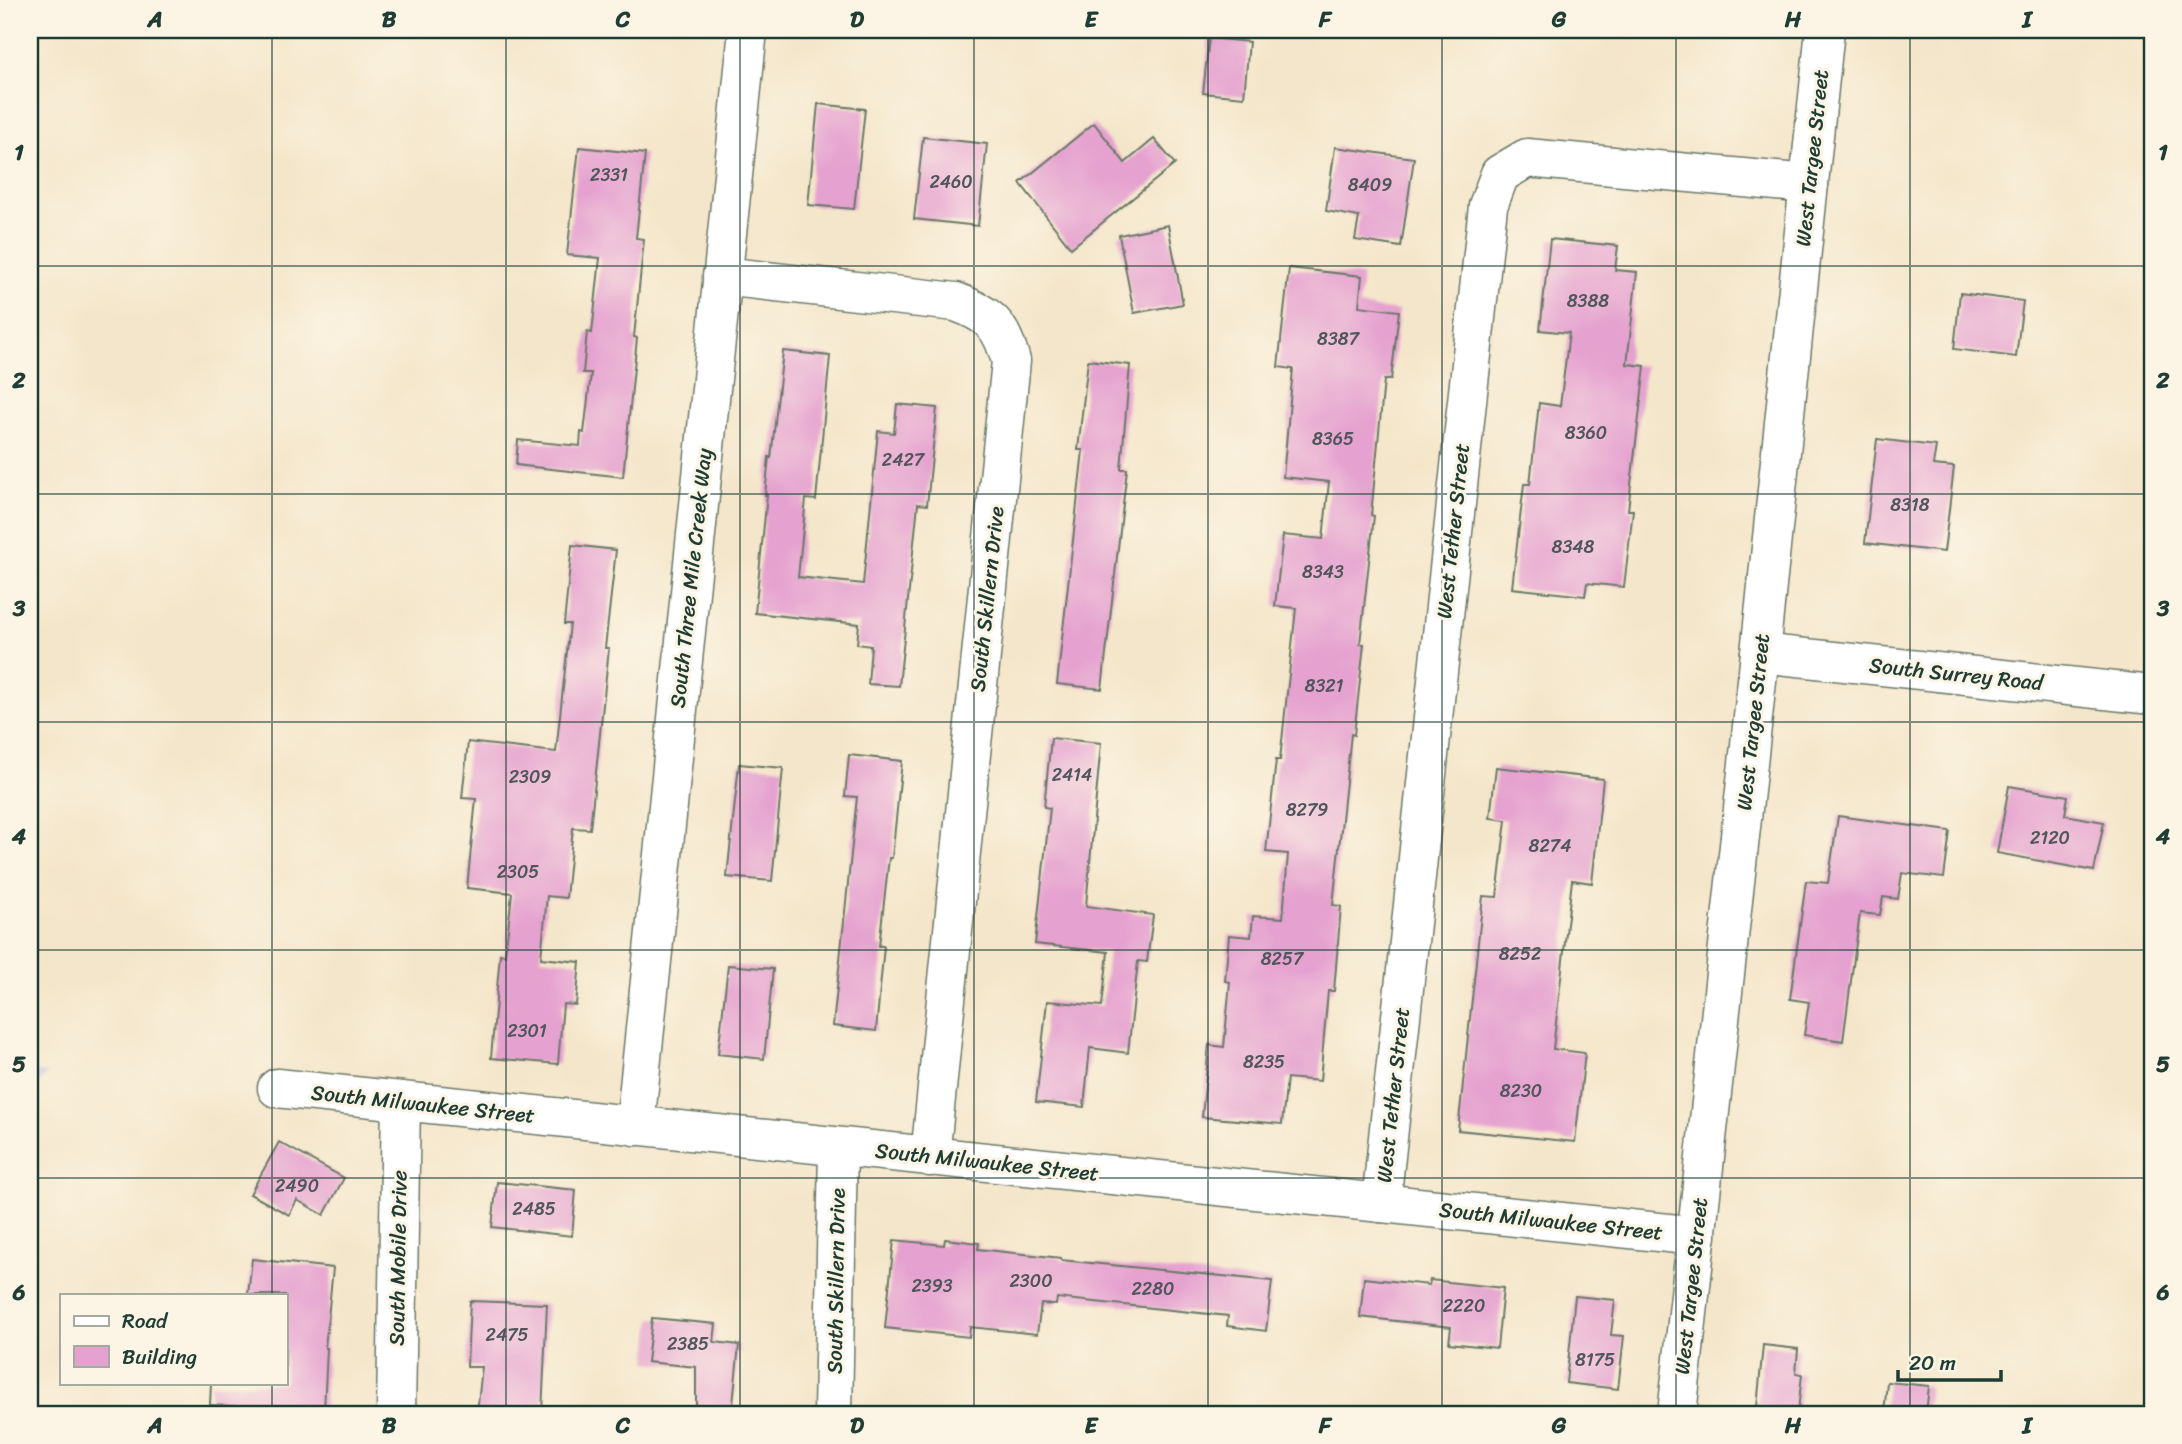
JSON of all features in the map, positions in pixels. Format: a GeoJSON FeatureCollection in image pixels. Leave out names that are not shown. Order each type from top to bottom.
{"type":"FeatureCollection","features":[{"type":"Feature","properties":{"kind":"street","name":"South Three Mile Creek Way"},"geometry":{"type":"LineString","coordinates":[[635,1126],[748,30]]}},
{"type":"Feature","properties":{"kind":"street","name":"West Targee Street"},"geometry":{"type":"LineString","coordinates":[[1678,1414],[1825,30]]}},
{"type":"Feature","properties":{"kind":"street","name":"West Tether Street"},"geometry":{"type":"LineString","coordinates":[[1381,1203],[1488,206],[1500,174],[1527,158],[1809,184]]}},
{"type":"Feature","properties":{"kind":"street","name":"South Skillern Drive"},"geometry":{"type":"LineString","coordinates":[[722,276],[956,302],[979,311],[997,325],[1006,342],[1011,361],[930,1157]]}},
{"type":"Feature","properties":{"kind":"street","name":"South Surrey Road"},"geometry":{"type":"LineString","coordinates":[[1760,653],[2152,695]]}},
{"type":"Feature","properties":{"kind":"street","name":"South Milwaukee Street"},"geometry":{"type":"LineString","coordinates":[[277,1088],[1697,1236]]}},
{"type":"Feature","properties":{"kind":"street","name":"South Mobile Drive"},"geometry":{"type":"LineString","coordinates":[[396,1414],[401,1101]]}},
{"type":"Feature","properties":{"kind":"street","name":"South Skillern Drive"},"geometry":{"type":"LineString","coordinates":[[834,1414],[838,1147]]}},
{"type":"Feature","properties":{"kind":"shaded area"},"geometry":{"type":"Polygon","coordinates":[[[30,1071],[48,1073],[30,1093],[30,1071]]]}},
{"type":"Feature","properties":{"kind":"building"},"geometry":{"type":"Polygon","coordinates":[[[1209,38],[1249,42],[1244,97],[1203,93],[1209,38]]]}},
{"type":"Feature","properties":{"kind":"building"},"geometry":{"type":"Polygon","coordinates":[[[818,104],[865,109],[854,209],[808,205],[818,104]]]}},
{"type":"Feature","properties":{"kind":"building"},"geometry":{"type":"Polygon","coordinates":[[[1094,123],[1125,163],[1154,139],[1175,164],[1071,248],[1020,183],[1094,123]]]}},
{"type":"Feature","properties":{"kind":"building"},"geometry":{"type":"Polygon","coordinates":[[[923,137],[987,144],[978,226],[914,219],[923,137]]]}},
{"type":"Feature","properties":{"kind":"building"},"geometry":{"type":"Polygon","coordinates":[[[579,147],[645,154],[636,238],[644,239],[623,477],[516,465],[518,440],[580,446],[581,432],[584,433],[591,373],[583,373],[587,332],[592,333],[600,258],[567,255],[579,147]]]}},
{"type":"Feature","properties":{"kind":"building"},"geometry":{"type":"Polygon","coordinates":[[[1335,147],[1414,158],[1401,247],[1355,240],[1359,217],[1326,211],[1335,147]]]}},
{"type":"Feature","properties":{"kind":"building"},"geometry":{"type":"Polygon","coordinates":[[[1168,225],[1183,304],[1134,313],[1119,235],[1168,225]]]}},
{"type":"Feature","properties":{"kind":"building"},"geometry":{"type":"Polygon","coordinates":[[[1550,239],[1618,246],[1615,270],[1637,272],[1627,364],[1645,366],[1628,510],[1633,510],[1624,587],[1587,583],[1585,596],[1512,588],[1524,484],[1530,484],[1539,403],[1560,406],[1569,333],[1540,330],[1550,239]]]}},
{"type":"Feature","properties":{"kind":"building"},"geometry":{"type":"Polygon","coordinates":[[[1289,268],[1362,276],[1359,306],[1399,311],[1391,380],[1384,380],[1371,515],[1374,516],[1360,644],[1364,644],[1354,735],[1351,734],[1333,905],[1341,906],[1334,991],[1328,991],[1320,1081],[1287,1078],[1282,1124],[1202,1117],[1209,1045],[1224,1047],[1230,982],[1225,981],[1229,935],[1251,937],[1253,916],[1283,918],[1288,854],[1266,852],[1276,760],[1280,760],[1296,608],[1275,606],[1283,535],[1323,539],[1329,482],[1283,477],[1293,369],[1278,367],[1289,268]]]}},
{"type":"Feature","properties":{"kind":"building"},"geometry":{"type":"Polygon","coordinates":[[[1960,293],[2023,301],[2016,357],[1954,349],[1960,293]]]}},
{"type":"Feature","properties":{"kind":"building"},"geometry":{"type":"Polygon","coordinates":[[[783,351],[830,356],[816,500],[806,499],[798,577],[863,584],[878,431],[894,433],[897,404],[937,408],[927,505],[918,504],[899,686],[868,684],[871,646],[857,644],[859,624],[755,613],[769,457],[771,458],[783,351]]]}},
{"type":"Feature","properties":{"kind":"building"},"geometry":{"type":"Polygon","coordinates":[[[1088,360],[1130,365],[1121,469],[1127,469],[1102,689],[1057,684],[1083,450],[1078,450],[1088,360]]]}},
{"type":"Feature","properties":{"kind":"building"},"geometry":{"type":"Polygon","coordinates":[[[1877,439],[1936,446],[1933,465],[1954,467],[1944,552],[1865,543],[1877,439]]]}},
{"type":"Feature","properties":{"kind":"building"},"geometry":{"type":"Polygon","coordinates":[[[572,545],[616,550],[605,648],[609,648],[590,829],[573,828],[566,898],[547,896],[541,958],[580,962],[576,1005],[563,1004],[558,1064],[491,1058],[500,954],[505,955],[512,893],[467,888],[476,799],[462,798],[468,742],[556,752],[570,624],[564,624],[572,545]]]}},
{"type":"Feature","properties":{"kind":"building"},"geometry":{"type":"Polygon","coordinates":[[[1051,738],[1101,743],[1086,906],[1153,915],[1147,962],[1138,961],[1128,1053],[1090,1048],[1084,1107],[1036,1102],[1047,1001],[1102,1006],[1108,952],[1035,944],[1050,808],[1044,807],[1051,738]]]}},
{"type":"Feature","properties":{"kind":"building"},"geometry":{"type":"Polygon","coordinates":[[[849,755],[902,761],[879,946],[884,946],[876,1031],[833,1026],[857,797],[845,796],[849,755]]]}},
{"type":"Feature","properties":{"kind":"building"},"geometry":{"type":"Polygon","coordinates":[[[739,764],[783,768],[772,881],[727,877],[739,764]]]}},
{"type":"Feature","properties":{"kind":"building"},"geometry":{"type":"Polygon","coordinates":[[[1496,767],[1603,779],[1592,883],[1572,880],[1553,1049],[1585,1053],[1575,1142],[1458,1130],[1483,896],[1497,897],[1506,820],[1490,818],[1496,767]]]}},
{"type":"Feature","properties":{"kind":"building"},"geometry":{"type":"Polygon","coordinates":[[[2009,786],[2068,796],[2065,815],[2104,822],[2094,871],[1997,853],[2009,786]]]}},
{"type":"Feature","properties":{"kind":"building"},"geometry":{"type":"Polygon","coordinates":[[[1838,816],[1950,831],[1944,878],[1902,873],[1898,899],[1883,897],[1880,915],[1860,913],[1843,1041],[1804,1035],[1809,1002],[1790,999],[1806,881],[1828,883],[1838,816]]]}},
{"type":"Feature","properties":{"kind":"building"},"geometry":{"type":"Polygon","coordinates":[[[728,965],[773,969],[764,1059],[718,1054],[728,965]]]}},
{"type":"Feature","properties":{"kind":"building"},"geometry":{"type":"Polygon","coordinates":[[[279,1142],[344,1178],[324,1215],[297,1200],[289,1215],[250,1194],[279,1142]]]}},
{"type":"Feature","properties":{"kind":"building"},"geometry":{"type":"Polygon","coordinates":[[[497,1182],[576,1190],[572,1236],[492,1227],[497,1182]]]}},
{"type":"Feature","properties":{"kind":"building"},"geometry":{"type":"Polygon","coordinates":[[[945,1239],[979,1243],[978,1249],[1061,1260],[1272,1281],[1266,1331],[1227,1326],[1228,1316],[1057,1298],[1056,1305],[1041,1304],[1037,1334],[970,1327],[969,1337],[885,1328],[894,1240],[944,1245],[945,1239]]]}},
{"type":"Feature","properties":{"kind":"building"},"geometry":{"type":"Polygon","coordinates":[[[252,1259],[333,1268],[325,1348],[324,1411],[210,1405],[211,1384],[287,1384],[287,1294],[248,1294],[252,1259]]]}},
{"type":"Feature","properties":{"kind":"building"},"geometry":{"type":"Polygon","coordinates":[[[1364,1278],[1429,1285],[1430,1280],[1503,1288],[1497,1348],[1449,1343],[1451,1327],[1360,1317],[1364,1278]]]}},
{"type":"Feature","properties":{"kind":"building"},"geometry":{"type":"Polygon","coordinates":[[[1575,1296],[1615,1300],[1611,1335],[1624,1336],[1618,1389],[1566,1383],[1575,1296]]]}},
{"type":"Feature","properties":{"kind":"building"},"geometry":{"type":"Polygon","coordinates":[[[470,1301],[547,1304],[542,1414],[477,1414],[482,1367],[467,1367],[470,1301]]]}},
{"type":"Feature","properties":{"kind":"building"},"geometry":{"type":"Polygon","coordinates":[[[652,1318],[716,1324],[714,1342],[739,1345],[732,1414],[696,1414],[696,1367],[647,1362],[652,1318]]]}},
{"type":"Feature","properties":{"kind":"building"},"geometry":{"type":"Polygon","coordinates":[[[1763,1345],[1798,1349],[1796,1373],[1802,1374],[1798,1411],[1757,1407],[1763,1345]]]}},
{"type":"Feature","properties":{"kind":"building"},"geometry":{"type":"Polygon","coordinates":[[[1887,1382],[1929,1386],[1926,1414],[1884,1414],[1887,1382]]]}}]}
